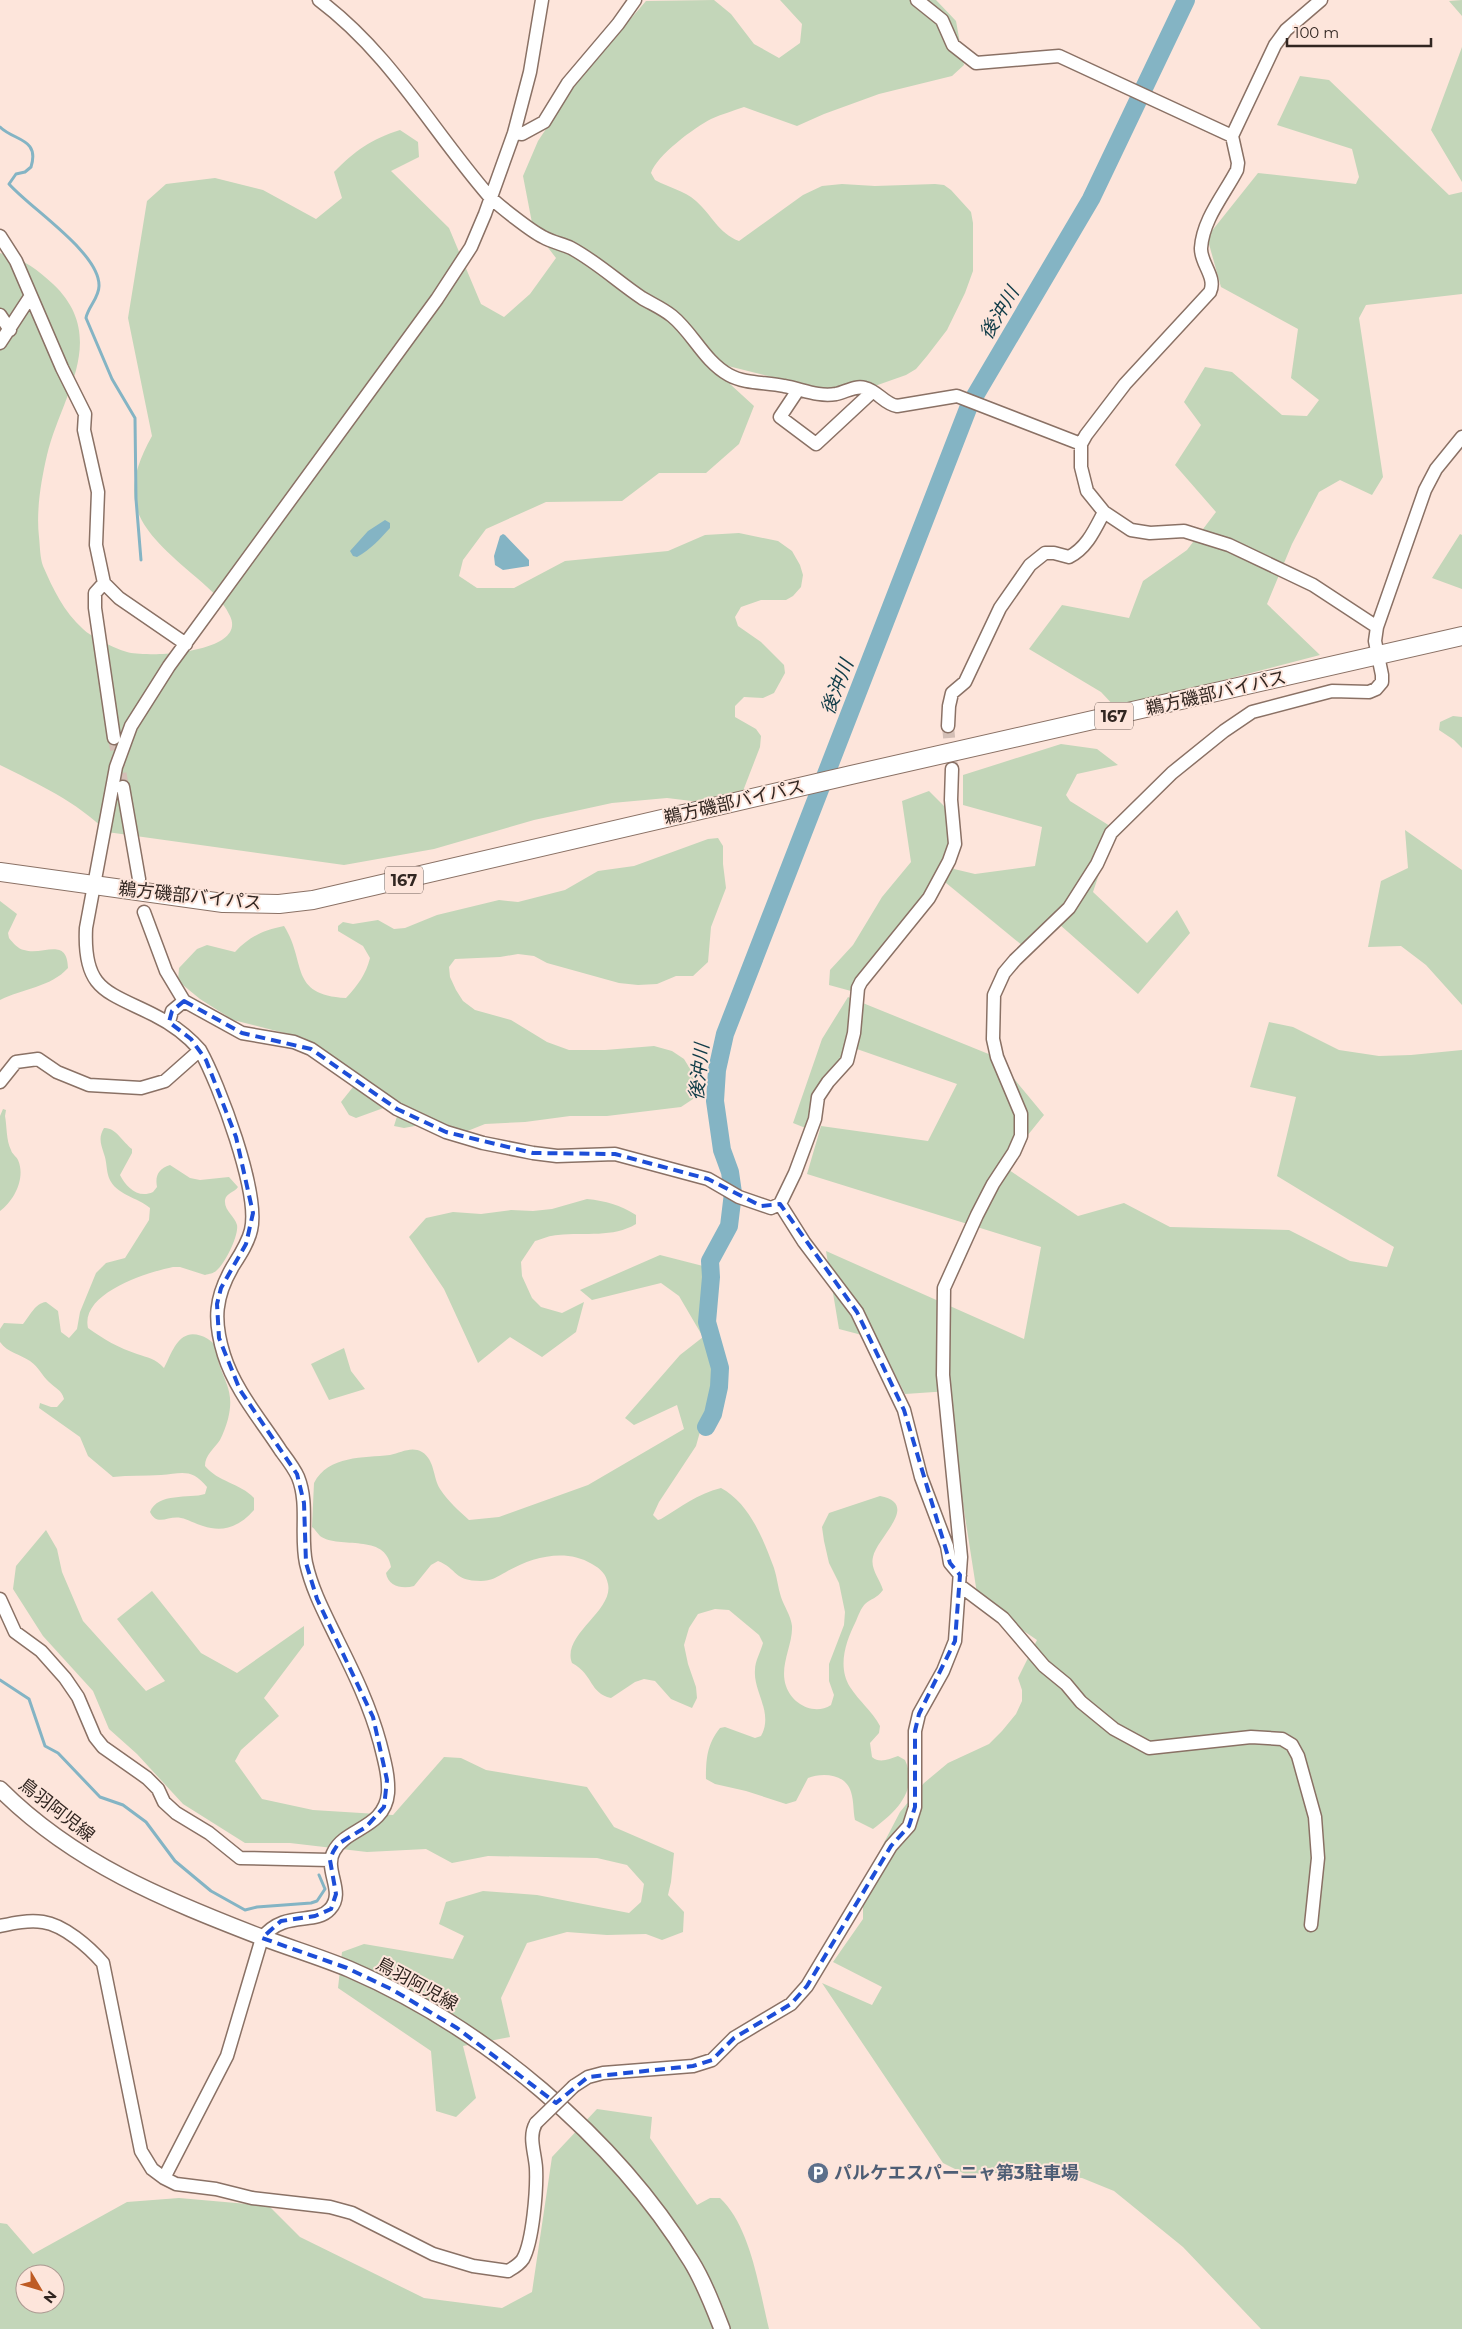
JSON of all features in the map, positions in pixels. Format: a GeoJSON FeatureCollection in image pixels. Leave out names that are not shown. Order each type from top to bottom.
{"type":"FeatureCollection","features":[{"type":"Feature","properties":{"kind":"highway","name":"鵜方磯部バイパス"},"geometry":{"type":"LineString","coordinates":[[0,872],[223,903],[279,904],[313,900],[850,775],[1377,657],[1462,636]]}},
{"type":"Feature","properties":{"kind":"main road","name":"鳥羽阿児線"},"geometry":{"type":"LineString","coordinates":[[0,1789],[43,1826],[78,1852],[122,1879],[158,1896],[262,1938],[347,1968],[393,1990],[457,2028],[499,2057],[561,2108],[620,2167],[653,2205],[692,2263],[722,2329]]}},
{"type":"Feature","properties":{"kind":"street"},"geometry":{"type":"LineString","coordinates":[[319,0],[373,47],[402,81],[441,137],[491,198],[543,237],[570,248],[595,262],[644,299],[672,316],[683,326],[706,356],[730,375],[811,394],[836,394],[855,388],[865,388],[890,405],[898,406],[957,396],[1081,444]]}},
{"type":"Feature","properties":{"kind":"street"},"geometry":{"type":"LineString","coordinates":[[164,2178],[227,2056],[262,1938],[270,1928],[281,1922],[315,1916],[331,1909],[336,1894],[330,1860],[338,1844],[366,1827],[384,1807],[388,1794],[386,1763],[373,1717],[361,1686],[317,1599],[306,1563],[303,1538],[304,1503],[297,1474],[240,1390],[225,1358],[219,1338],[217,1304],[221,1288],[246,1244],[251,1229],[253,1213],[236,1137],[200,1050],[191,1039],[168,1022],[106,992],[95,980],[89,967],[85,950],[86,928],[95,885],[111,783],[131,726],[148,698],[437,299],[471,247],[514,133],[530,72],[542,0]]}},
{"type":"Feature","properties":{"kind":"street"},"geometry":{"type":"LineString","coordinates":[[514,133],[522,134],[544,122],[568,83],[618,24],[635,0]]}},
{"type":"Feature","properties":{"kind":"street"},"geometry":{"type":"LineString","coordinates":[[917,0],[942,20],[953,45],[976,63],[1059,56],[1232,136]]}},
{"type":"Feature","properties":{"kind":"street"},"geometry":{"type":"LineString","coordinates":[[1321,0],[1286,30],[1275,45],[1232,136],[1238,163],[1237,170],[1207,222],[1201,244],[1201,258],[1211,279],[1212,288],[1163,345],[1125,384],[1081,444],[1081,467],[1087,491],[1104,512],[1131,530],[1150,533],[1184,531],[1229,545],[1313,585],[1377,627]]}},
{"type":"Feature","properties":{"kind":"street"},"geometry":{"type":"LineString","coordinates":[[0,236],[16,261],[30,298],[85,414],[84,430],[98,492],[96,545],[104,582],[120,598],[186,644]]}},
{"type":"Feature","properties":{"kind":"street"},"geometry":{"type":"LineString","coordinates":[[0,343],[30,298]]}},
{"type":"Feature","properties":{"kind":"street"},"geometry":{"type":"LineString","coordinates":[[0,316],[10,330]]}},
{"type":"Feature","properties":{"kind":"street"},"geometry":{"type":"LineString","coordinates":[[798,390],[780,417],[816,444],[872,392]]}},
{"type":"Feature","properties":{"kind":"street"},"geometry":{"type":"LineString","coordinates":[[0,1926],[29,1921],[45,1922],[60,1928],[95,1954],[103,1963],[141,2151],[152,2169],[164,2178],[176,2184],[216,2189],[252,2198],[330,2206],[352,2213],[433,2254],[474,2266],[508,2271],[522,2260],[529,2236],[535,2201],[536,2168],[532,2130],[536,2122],[574,2086],[588,2077],[603,2073],[693,2066],[712,2060],[734,2038],[791,2004],[807,1986],[891,1846],[909,1826],[915,1807],[915,1732],[919,1714],[943,1671],[955,1641],[961,1557],[943,1374],[944,1288],[977,1215],[993,1184],[1014,1152],[1021,1136],[1022,1127],[1020,1114],[997,1057],[993,1039],[994,995],[1004,973],[1015,960],[1069,908],[1097,864],[1111,833],[1172,773],[1224,731],[1252,712],[1332,691],[1369,692],[1376,689],[1382,682],[1377,657],[1377,627],[1426,490],[1436,469],[1462,437]]}},
{"type":"Feature","properties":{"kind":"street"},"geometry":{"type":"LineString","coordinates":[[948,726],[952,692],[965,682],[1000,608],[1030,565],[1045,553],[1069,557],[1078,553],[1085,546],[1104,512]]}},
{"type":"Feature","properties":{"kind":"street"},"geometry":{"type":"LineString","coordinates":[[104,582],[95,593],[95,608],[114,738]]}},
{"type":"Feature","properties":{"kind":"street"},"geometry":{"type":"LineString","coordinates":[[144,912],[166,971],[184,1001],[242,1033],[294,1042],[311,1049],[397,1109],[446,1132],[483,1143],[557,1156],[615,1154],[708,1179],[761,1206],[771,1208],[780,1204],[795,1173],[814,1119],[818,1098],[828,1082],[847,1060],[854,1033],[858,988],[861,982],[929,898],[949,861],[955,844],[951,800],[952,769]]}},
{"type":"Feature","properties":{"kind":"street"},"geometry":{"type":"LineString","coordinates":[[123,787],[139,879]]}},
{"type":"Feature","properties":{"kind":"street"},"geometry":{"type":"LineString","coordinates":[[168,1022],[172,1011],[184,1001]]}},
{"type":"Feature","properties":{"kind":"street"},"geometry":{"type":"LineString","coordinates":[[0,1082],[16,1062],[38,1059],[57,1072],[89,1084],[141,1088],[165,1081],[200,1050]]}},
{"type":"Feature","properties":{"kind":"street"},"geometry":{"type":"LineString","coordinates":[[780,1204],[804,1242],[857,1312],[904,1410],[922,1477],[947,1546],[950,1563],[959,1580],[1003,1618],[1044,1666],[1066,1684],[1081,1702],[1114,1729],[1149,1748],[1251,1737],[1282,1739],[1292,1745],[1298,1756],[1316,1817],[1318,1858],[1311,1925]]}},
{"type":"Feature","properties":{"kind":"street"},"geometry":{"type":"LineString","coordinates":[[0,1599],[14,1632],[41,1651],[65,1678],[78,1697],[95,1737],[103,1747],[147,1778],[158,1789],[164,1802],[176,1813],[209,1833],[240,1858],[330,1860]]}},
{"type":"Feature","properties":{"kind":"highlighted area"},"geometry":{"type":"Polygon","coordinates":[[[184,1001],[242,1033],[311,1049],[397,1109],[446,1132],[533,1153],[615,1154],[708,1179],[761,1206],[780,1204],[857,1312],[904,1410],[950,1563],[960,1575],[955,1641],[919,1714],[915,1731],[915,1807],[909,1826],[891,1846],[807,1986],[791,2004],[734,2038],[712,2060],[693,2066],[588,2077],[556,2103],[457,2028],[393,1990],[347,1968],[262,1938],[281,1921],[315,1916],[331,1909],[336,1894],[330,1860],[333,1852],[338,1844],[366,1827],[384,1807],[387,1780],[373,1717],[317,1599],[306,1563],[304,1503],[297,1474],[240,1390],[219,1338],[217,1304],[221,1288],[246,1244],[253,1213],[236,1137],[206,1060],[191,1039],[169,1022],[172,1011],[184,1001]]]}},
{"type":"Feature","properties":{"kind":"green space"},"geometry":{"type":"Polygon","coordinates":[[[714,0],[731,14],[754,44],[779,58],[800,43],[802,24],[780,0],[936,0],[956,21],[964,65],[952,76],[879,94],[797,126],[744,107],[711,119],[696,128],[660,159],[651,173],[655,180],[691,197],[702,206],[720,229],[739,241],[803,195],[822,186],[842,184],[875,186],[944,185],[971,212],[973,223],[973,271],[965,293],[947,330],[916,369],[906,375],[872,387],[841,394],[728,366],[730,384],[754,406],[739,444],[706,473],[659,473],[622,501],[546,502],[486,529],[463,560],[459,576],[477,588],[514,588],[565,561],[668,551],[705,535],[739,533],[778,541],[792,551],[803,575],[801,587],[793,596],[786,600],[761,600],[741,607],[735,617],[738,626],[761,642],[784,665],[785,673],[774,693],[763,698],[744,697],[735,706],[735,717],[756,729],[761,736],[760,747],[743,791],[700,802],[667,798],[612,803],[534,820],[434,849],[344,865],[107,832],[70,802],[0,765],[0,253],[29,265],[53,284],[70,304],[78,325],[80,346],[77,368],[47,455],[39,506],[38,527],[41,559],[55,592],[70,615],[83,629],[110,646],[127,652],[138,654],[173,653],[211,645],[224,638],[232,628],[227,609],[213,592],[158,542],[146,527],[138,512],[134,496],[135,479],[141,459],[152,436],[128,318],[147,201],[166,184],[215,178],[263,190],[316,219],[342,198],[334,172],[364,146],[380,137],[400,130],[418,142],[419,157],[391,171],[449,228],[481,304],[504,317],[530,294],[556,258],[533,228],[523,176],[538,141],[582,75],[646,1],[714,0]]]}},
{"type":"Feature","properties":{"kind":"green space"},"geometry":{"type":"Polygon","coordinates":[[[1462,0],[1462,16],[1449,1],[1462,0]]]}},
{"type":"Feature","properties":{"kind":"green space"},"geometry":{"type":"Polygon","coordinates":[[[1462,47],[1462,182],[1431,130],[1462,47]]]}},
{"type":"Feature","properties":{"kind":"green space"},"geometry":{"type":"Polygon","coordinates":[[[1300,76],[1329,80],[1449,195],[1462,192],[1462,294],[1366,305],[1359,318],[1383,477],[1372,495],[1340,480],[1319,492],[1292,544],[1267,604],[1320,655],[1116,708],[1101,692],[1029,649],[1062,605],[1129,618],[1143,581],[1187,550],[1216,512],[1175,465],[1201,425],[1184,402],[1205,367],[1232,372],[1282,415],[1307,416],[1319,400],[1291,378],[1298,329],[1221,287],[1207,237],[1258,173],[1356,184],[1359,177],[1352,149],[1277,125],[1300,76]]]}},
{"type":"Feature","properties":{"kind":"green space"},"geometry":{"type":"Polygon","coordinates":[[[1460,534],[1462,535],[1462,589],[1432,578],[1460,534]]]}},
{"type":"Feature","properties":{"kind":"green space"},"geometry":{"type":"Polygon","coordinates":[[[1453,716],[1462,717],[1462,748],[1439,730],[1440,722],[1453,716]]]}},
{"type":"Feature","properties":{"kind":"green space"},"geometry":{"type":"Polygon","coordinates":[[[1061,744],[1097,749],[1118,765],[1077,774],[1066,795],[1070,801],[1110,826],[1144,809],[1108,847],[1093,892],[1147,943],[1177,910],[1190,933],[1138,994],[1059,924],[1023,946],[940,878],[851,991],[829,985],[830,970],[853,945],[882,897],[911,862],[902,801],[929,791],[958,820],[950,863],[954,869],[975,874],[1035,866],[1042,827],[963,805],[963,775],[1061,744]]]}},
{"type":"Feature","properties":{"kind":"green space"},"geometry":{"type":"Polygon","coordinates":[[[1405,830],[1462,870],[1462,1005],[1426,965],[1401,946],[1368,947],[1381,881],[1408,868],[1405,830]]]}},
{"type":"Feature","properties":{"kind":"green space"},"geometry":{"type":"Polygon","coordinates":[[[718,838],[723,846],[726,888],[711,927],[708,962],[693,976],[676,976],[657,984],[619,983],[547,963],[534,956],[518,954],[500,957],[455,959],[449,967],[450,977],[463,1001],[475,1010],[511,1020],[547,1042],[569,1050],[605,1050],[654,1046],[672,1051],[684,1059],[695,1077],[696,1089],[693,1099],[681,1107],[607,1116],[570,1116],[525,1122],[485,1124],[465,1132],[420,1125],[404,1128],[394,1126],[398,1113],[389,1106],[356,1118],[349,1115],[341,1102],[353,1087],[355,1076],[304,1038],[233,1020],[200,999],[178,981],[179,968],[197,949],[207,945],[235,952],[257,935],[284,926],[291,939],[302,974],[307,983],[315,991],[328,996],[346,998],[361,979],[370,958],[363,946],[338,931],[338,926],[343,922],[353,924],[378,920],[394,929],[405,928],[437,915],[499,900],[518,902],[565,890],[598,871],[634,866],[708,839],[718,838]]]}},
{"type":"Feature","properties":{"kind":"green space"},"geometry":{"type":"Polygon","coordinates":[[[0,901],[17,914],[8,933],[9,938],[14,944],[22,949],[31,951],[59,950],[67,958],[68,968],[45,984],[0,1000],[0,901]]]}},
{"type":"Feature","properties":{"kind":"green space"},"geometry":{"type":"Polygon","coordinates":[[[848,997],[996,1057],[1044,1115],[1003,1166],[1078,1216],[1124,1203],[1170,1227],[1289,1230],[1350,1261],[1387,1267],[1394,1247],[1277,1176],[1296,1097],[1250,1087],[1269,1022],[1293,1027],[1339,1050],[1379,1056],[1462,1050],[1462,2329],[1261,2329],[1183,2247],[1114,2191],[1082,2178],[994,2173],[965,2174],[943,2163],[822,1983],[872,2005],[882,1987],[833,1962],[863,1919],[863,1883],[900,1812],[924,1783],[948,1763],[989,1744],[1016,1714],[1022,1701],[1022,1690],[1018,1678],[1037,1640],[978,1600],[958,1472],[949,1391],[905,1394],[877,1339],[839,1329],[826,1251],[1024,1339],[1041,1247],[807,1174],[821,1126],[928,1141],[957,1084],[854,1048],[820,1084],[808,1129],[793,1123],[822,1039],[848,997]]]}},
{"type":"Feature","properties":{"kind":"green space"},"geometry":{"type":"Polygon","coordinates":[[[3,1109],[6,1110],[8,1142],[18,1160],[21,1174],[14,1195],[0,1211],[0,1116],[3,1109]]]}},
{"type":"Feature","properties":{"kind":"green space"},"geometry":{"type":"Polygon","coordinates":[[[104,1128],[115,1132],[132,1149],[132,1153],[120,1175],[133,1191],[142,1194],[153,1192],[157,1187],[156,1179],[158,1173],[170,1165],[190,1178],[200,1180],[229,1177],[238,1187],[225,1200],[226,1207],[237,1225],[236,1235],[227,1256],[216,1271],[205,1275],[180,1267],[173,1267],[133,1279],[118,1286],[94,1304],[88,1316],[88,1328],[130,1352],[154,1360],[164,1368],[176,1344],[183,1337],[192,1334],[201,1336],[213,1343],[217,1349],[219,1364],[229,1390],[230,1410],[220,1440],[208,1455],[205,1466],[216,1476],[242,1489],[254,1498],[254,1510],[249,1516],[231,1527],[211,1528],[177,1517],[156,1519],[150,1512],[160,1501],[174,1497],[205,1494],[207,1487],[196,1477],[186,1473],[113,1477],[88,1456],[80,1437],[39,1408],[40,1403],[57,1407],[64,1399],[60,1391],[47,1380],[33,1363],[7,1349],[0,1342],[0,1329],[4,1323],[23,1324],[36,1307],[46,1302],[58,1311],[61,1332],[69,1338],[77,1329],[80,1312],[96,1273],[106,1263],[125,1258],[149,1220],[150,1208],[122,1192],[112,1184],[109,1178],[101,1141],[104,1128]]]}},
{"type":"Feature","properties":{"kind":"green space"},"geometry":{"type":"Polygon","coordinates":[[[587,1199],[613,1204],[636,1215],[636,1224],[608,1233],[549,1236],[535,1241],[521,1262],[522,1276],[532,1298],[541,1307],[562,1313],[584,1302],[576,1332],[542,1357],[510,1337],[478,1363],[444,1289],[409,1237],[426,1218],[453,1212],[481,1214],[511,1210],[533,1211],[552,1209],[587,1199]]]}},
{"type":"Feature","properties":{"kind":"green space"},"geometry":{"type":"Polygon","coordinates":[[[660,1255],[703,1266],[702,1311],[714,1370],[710,1396],[696,1446],[659,1502],[653,1515],[658,1520],[661,1519],[697,1497],[721,1488],[740,1503],[760,1533],[775,1571],[781,1597],[789,1615],[792,1633],[785,1663],[784,1678],[793,1698],[804,1706],[818,1709],[831,1705],[834,1695],[829,1681],[829,1664],[844,1625],[845,1612],[839,1583],[829,1563],[822,1527],[829,1513],[880,1496],[892,1500],[897,1506],[897,1514],[876,1549],[872,1561],[883,1590],[865,1604],[861,1610],[844,1654],[844,1671],[850,1687],[880,1726],[879,1733],[870,1743],[872,1757],[881,1761],[898,1756],[905,1760],[909,1771],[907,1791],[903,1799],[890,1815],[873,1829],[855,1820],[852,1795],[848,1786],[844,1781],[833,1776],[820,1775],[808,1778],[796,1801],[786,1804],[746,1791],[715,1784],[706,1779],[708,1752],[712,1740],[720,1728],[725,1727],[755,1738],[761,1736],[764,1727],[764,1711],[755,1678],[755,1667],[763,1643],[759,1635],[729,1610],[715,1609],[698,1614],[689,1628],[684,1645],[696,1687],[697,1698],[692,1708],[671,1699],[655,1681],[644,1679],[635,1682],[611,1698],[599,1692],[584,1673],[572,1663],[571,1653],[574,1643],[603,1604],[608,1594],[606,1577],[592,1564],[571,1556],[549,1556],[527,1562],[494,1578],[481,1581],[460,1577],[438,1561],[431,1565],[414,1586],[401,1587],[393,1584],[387,1578],[386,1573],[391,1567],[387,1556],[380,1549],[361,1544],[329,1540],[320,1536],[312,1527],[314,1483],[328,1467],[348,1460],[418,1450],[426,1455],[432,1464],[440,1489],[450,1502],[469,1520],[499,1517],[588,1485],[684,1429],[677,1405],[634,1425],[625,1418],[680,1355],[703,1337],[679,1296],[661,1283],[592,1300],[580,1290],[660,1255]]]}},
{"type":"Feature","properties":{"kind":"green space"},"geometry":{"type":"Polygon","coordinates":[[[344,1348],[351,1371],[365,1389],[329,1400],[311,1364],[344,1348]]]}},
{"type":"Feature","properties":{"kind":"green space"},"geometry":{"type":"Polygon","coordinates":[[[46,1530],[57,1549],[62,1572],[83,1621],[146,1691],[165,1681],[117,1619],[152,1591],[201,1653],[237,1673],[304,1626],[304,1645],[264,1698],[279,1716],[241,1750],[235,1761],[262,1799],[313,1810],[393,1815],[444,1757],[461,1758],[486,1770],[587,1787],[614,1827],[674,1853],[668,1895],[684,1912],[683,1932],[662,1940],[646,1934],[607,1935],[567,1932],[527,1943],[501,1998],[510,2037],[463,2046],[476,2098],[456,2117],[436,2111],[431,2051],[338,1988],[342,1952],[364,1944],[453,1959],[464,1936],[439,1924],[446,1902],[483,1891],[537,1895],[629,1913],[641,1902],[644,1884],[627,1865],[597,1858],[488,1856],[452,1863],[426,1849],[367,1852],[290,1843],[245,1843],[183,1804],[137,1754],[109,1729],[93,1691],[43,1636],[13,1589],[16,1566],[46,1530]]]}},
{"type":"Feature","properties":{"kind":"green space"},"geometry":{"type":"Polygon","coordinates":[[[597,2109],[652,2117],[650,2138],[697,2205],[710,2198],[720,2198],[731,2210],[752,2259],[769,2329],[0,2329],[0,2223],[7,2224],[33,2254],[127,2202],[179,2198],[269,2206],[300,2237],[424,2298],[502,2308],[532,2292],[552,2157],[597,2109]]]}},
{"type":"Feature","properties":{"kind":"water"},"geometry":{"type":"Polygon","coordinates":[[[385,520],[390,523],[390,528],[367,551],[357,557],[353,556],[350,551],[368,531],[385,520]]]}},
{"type":"Feature","properties":{"kind":"water"},"geometry":{"type":"Polygon","coordinates":[[[503,534],[529,560],[529,566],[503,570],[495,565],[494,556],[500,536],[503,534]]]}},
{"type":"Feature","properties":{"kind":"waterway","name":"後沖川"},"geometry":{"type":"LineString","coordinates":[[706,1427],[713,1414],[719,1387],[720,1368],[707,1322],[711,1277],[710,1261],[729,1226],[733,1193],[730,1172],[722,1150],[715,1101],[717,1070],[725,1034],[969,406],[1091,199],[1186,0]]}},
{"type":"Feature","properties":{"kind":"waterway"},"geometry":{"type":"LineString","coordinates":[[0,127],[24,141],[32,150],[31,167],[25,172],[16,174],[9,184],[77,246],[96,273],[99,290],[86,318],[112,379],[135,418],[136,499],[141,560]]}},
{"type":"Feature","properties":{"kind":"waterway"},"geometry":{"type":"LineString","coordinates":[[0,1680],[29,1699],[45,1746],[58,1753],[100,1797],[123,1805],[146,1822],[175,1861],[211,1891],[245,1910],[257,1907],[311,1903],[317,1901],[325,1889],[319,1875]]}},
{"type":"Feature","properties":{"kind":"tunnel"},"geometry":{"type":"LineString","coordinates":[[948,726],[952,769]]}},
{"type":"Feature","properties":{"kind":"tunnel"},"geometry":{"type":"LineString","coordinates":[[114,738],[123,787]]}},
{"type":"Feature","properties":{"kind":"place","name":"パルケエスパーニャ第3駐車場"},"geometry":{"type":"Point","coordinates":[818,2173]}}]}
